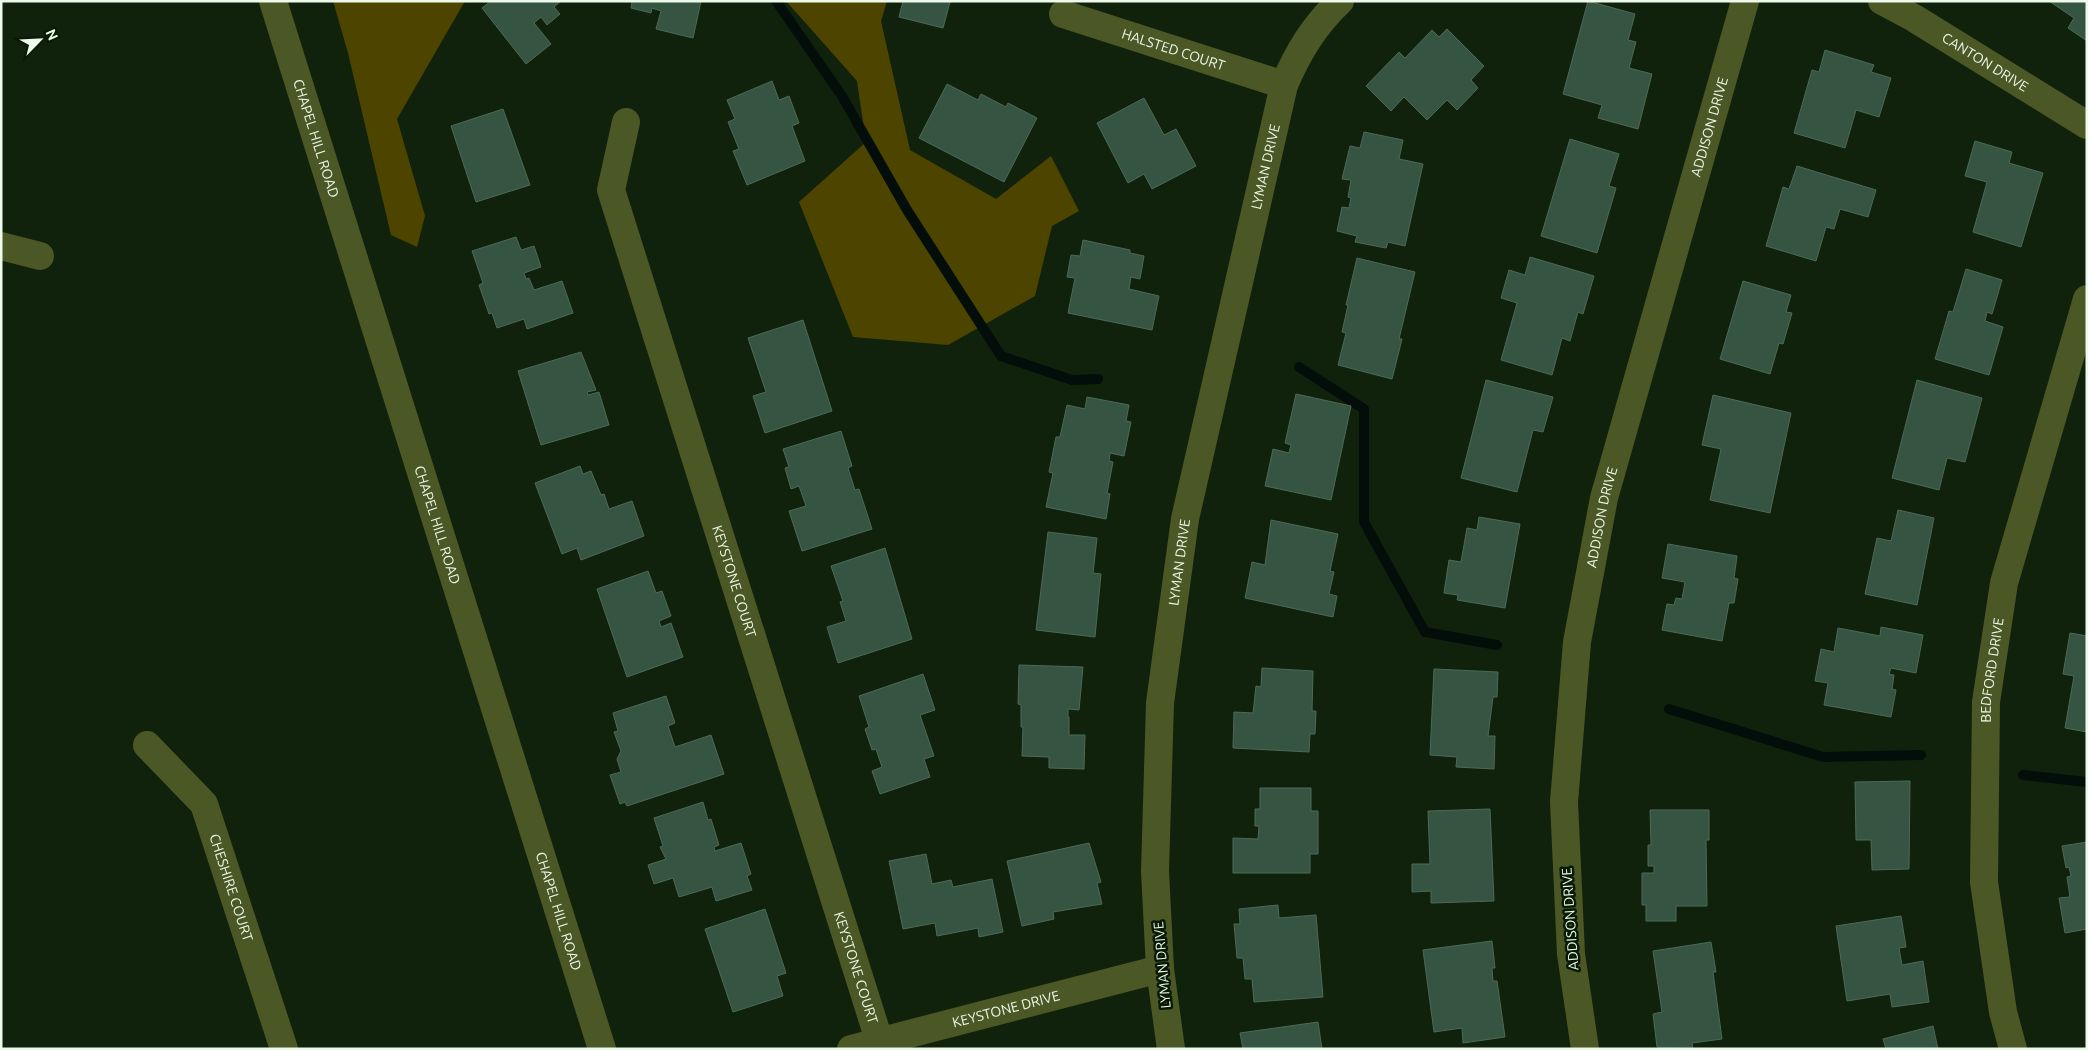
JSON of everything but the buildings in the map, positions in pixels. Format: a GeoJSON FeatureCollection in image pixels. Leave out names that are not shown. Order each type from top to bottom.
{"type":"FeatureCollection","features":[{"type":"Feature","properties":{"kind":"street","name":"CHAPEL HILL ROAD"},"geometry":{"type":"LineString","coordinates":[[273,1],[602,1049]]}},
{"type":"Feature","properties":{"kind":"street"},"geometry":{"type":"LineString","coordinates":[[1284,84],[1297,54],[1319,22],[1340,1]]}},
{"type":"Feature","properties":{"kind":"street","name":"ADDISON DRIVE"},"geometry":{"type":"LineString","coordinates":[[1585,1049],[1571,954],[1564,802],[1577,642],[1604,498],[1745,1]]}},
{"type":"Feature","properties":{"kind":"street","name":"CANTON DRIVE"},"geometry":{"type":"LineString","coordinates":[[1882,1],[1914,18],[2087,125]]}},
{"type":"Feature","properties":{"kind":"street","name":"HALSTED COURT"},"geometry":{"type":"LineString","coordinates":[[1063,14],[1284,84]]}},
{"type":"Feature","properties":{"kind":"street","name":"LYMAN DRIVE"},"geometry":{"type":"LineString","coordinates":[[1171,1049],[1160,969],[1155,871],[1160,703],[1183,529],[1284,84]]}},
{"type":"Feature","properties":{"kind":"street","name":"KEYSTONE COURT"},"geometry":{"type":"LineString","coordinates":[[626,122],[611,190],[879,1040]]}},
{"type":"Feature","properties":{"kind":"street"},"geometry":{"type":"LineString","coordinates":[[1,246],[40,256]]}},
{"type":"Feature","properties":{"kind":"street","name":"BEDFORD DRIVE"},"geometry":{"type":"LineString","coordinates":[[2013,1049],[2003,1012],[1984,882],[1986,702],[2004,583],[2087,299]]}},
{"type":"Feature","properties":{"kind":"street","name":"CHESHIRE COURT"},"geometry":{"type":"LineString","coordinates":[[147,746],[204,804],[284,1049]]}},
{"type":"Feature","properties":{"kind":"street","name":"KEYSTONE DRIVE"},"geometry":{"type":"LineString","coordinates":[[851,1049],[879,1040],[1160,969]]}},
{"type":"Feature","properties":{"kind":"shaded area"},"geometry":{"type":"Polygon","coordinates":[[[333,1],[465,1],[397,119],[425,216],[417,247],[391,235],[348,53],[333,1]]]}},
{"type":"Feature","properties":{"kind":"shaded area"},"geometry":{"type":"Polygon","coordinates":[[[786,1],[887,1],[881,21],[910,150],[996,199],[1051,156],[1079,211],[1052,226],[1035,296],[948,345],[853,337],[799,202],[866,142],[857,81],[786,1]]]}},
{"type":"Feature","properties":{"kind":"waterway"},"geometry":{"type":"LineString","coordinates":[[776,1],[842,96],[907,210],[1001,356],[1072,380],[1098,379]]}},
{"type":"Feature","properties":{"kind":"waterway"},"geometry":{"type":"LineString","coordinates":[[1299,367],[1364,409],[1364,522],[1425,632],[1497,645]]}},
{"type":"Feature","properties":{"kind":"waterway"},"geometry":{"type":"LineString","coordinates":[[1669,709],[1823,757],[1921,755]]}},
{"type":"Feature","properties":{"kind":"waterway"},"geometry":{"type":"LineString","coordinates":[[2023,775],[2087,782]]}}]}
